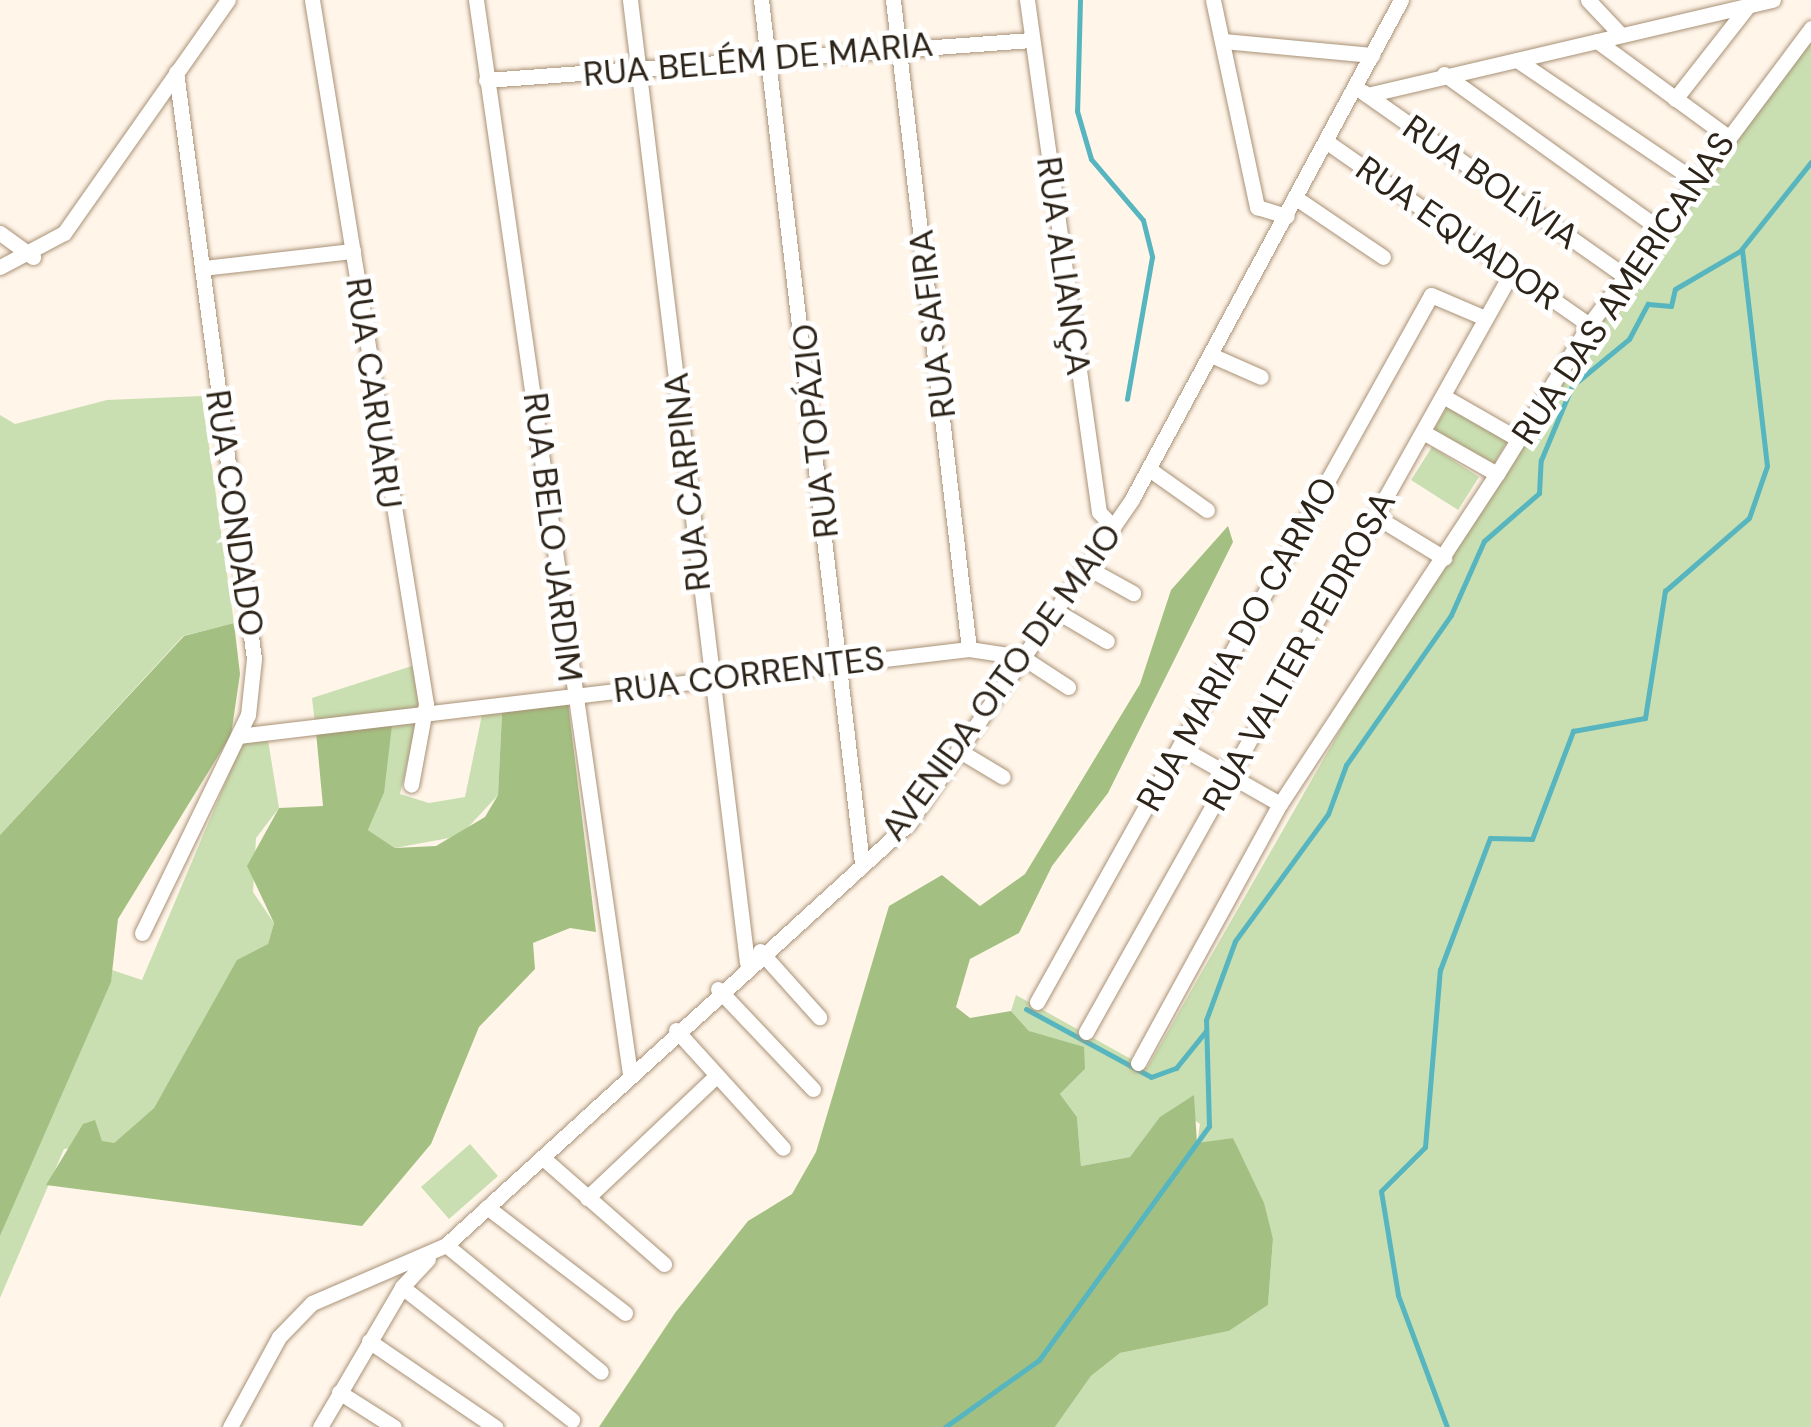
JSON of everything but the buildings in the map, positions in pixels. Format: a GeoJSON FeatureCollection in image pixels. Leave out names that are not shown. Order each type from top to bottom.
{"type":"FeatureCollection","features":[{"type":"Feature","properties":{"kind":"street"},"geometry":{"type":"LineString","coordinates":[[8,266],[33,257],[84,208],[228,0]]}},
{"type":"Feature","properties":{"kind":"street","name":"RUA CARUARU"},"geometry":{"type":"LineString","coordinates":[[312,0],[424,715],[411,785]]}},
{"type":"Feature","properties":{"kind":"street","name":"RUA BELO JARDIM"},"geometry":{"type":"LineString","coordinates":[[476,0],[572,696],[630,1074]]}},
{"type":"Feature","properties":{"kind":"street","name":"RUA CARPINA"},"geometry":{"type":"LineString","coordinates":[[630,0],[709,676],[747,963]]}},
{"type":"Feature","properties":{"kind":"street","name":"RUA TOPÁZIO"},"geometry":{"type":"LineString","coordinates":[[761,0],[820,447],[836,662],[862,864]]}},
{"type":"Feature","properties":{"kind":"street","name":"RUA SAFIRA"},"geometry":{"type":"LineString","coordinates":[[894,0],[969,649]]}},
{"type":"Feature","properties":{"kind":"street","name":"RUA ALIANÇA"},"geometry":{"type":"LineString","coordinates":[[1027,0],[1100,512],[1113,528]]}},
{"type":"Feature","properties":{"kind":"street"},"geometry":{"type":"LineString","coordinates":[[1214,0],[1257,207],[1287,216]]}},
{"type":"Feature","properties":{"kind":"street","name":"AVENIDA OITO DE MAIO"},"geometry":{"type":"LineString","coordinates":[[230,1427],[279,1337],[312,1304],[431,1256],[446,1245],[543,1158],[718,989],[898,836],[1113,528],[1149,469],[1326,142],[1362,91],[1372,55],[1401,0]]}},
{"type":"Feature","properties":{"kind":"street"},"geometry":{"type":"LineString","coordinates":[[1588,0],[1621,36]]}},
{"type":"Feature","properties":{"kind":"street"},"geometry":{"type":"LineString","coordinates":[[1362,91],[1517,60],[1773,0]]}},
{"type":"Feature","properties":{"kind":"street"},"geometry":{"type":"LineString","coordinates":[[1676,99],[1748,6]]}},
{"type":"Feature","properties":{"kind":"street","name":"RUA DAS AMERICANAS"},"geometry":{"type":"LineString","coordinates":[[1423,432],[1496,474],[1589,325],[1807,32]]}},
{"type":"Feature","properties":{"kind":"street","name":"RUA BELÉM DE MARIA"},"geometry":{"type":"LineString","coordinates":[[486,80],[1030,40]]}},
{"type":"Feature","properties":{"kind":"street"},"geometry":{"type":"LineString","coordinates":[[1223,41],[1372,55]]}},
{"type":"Feature","properties":{"kind":"street"},"geometry":{"type":"LineString","coordinates":[[1597,41],[1726,136]]}},
{"type":"Feature","properties":{"kind":"street"},"geometry":{"type":"LineString","coordinates":[[1517,60],[1694,180]]}},
{"type":"Feature","properties":{"kind":"street","name":"RUA CONDADO"},"geometry":{"type":"LineString","coordinates":[[142,932],[238,736],[254,629],[176,72]]}},
{"type":"Feature","properties":{"kind":"street"},"geometry":{"type":"LineString","coordinates":[[1444,74],[1660,229]]}},
{"type":"Feature","properties":{"kind":"street","name":"RUA BOLÍVIA"},"geometry":{"type":"LineString","coordinates":[[1362,91],[1625,276]]}},
{"type":"Feature","properties":{"kind":"street","name":"RUA EQUADOR"},"geometry":{"type":"LineString","coordinates":[[1326,142],[1589,325]]}},
{"type":"Feature","properties":{"kind":"street"},"geometry":{"type":"LineString","coordinates":[[1296,198],[1384,257]]}},
{"type":"Feature","properties":{"kind":"street"},"geometry":{"type":"LineString","coordinates":[[0,232],[33,257]]}},
{"type":"Feature","properties":{"kind":"street"},"geometry":{"type":"LineString","coordinates":[[203,268],[353,250]]}},
{"type":"Feature","properties":{"kind":"street","name":"RUA VALTER PEDROSA"},"geometry":{"type":"LineString","coordinates":[[1086,1032],[1513,270]]}},
{"type":"Feature","properties":{"kind":"street","name":"RUA MARIA DO CARMO"},"geometry":{"type":"LineString","coordinates":[[1037,1002],[1440,291],[1485,318]]}},
{"type":"Feature","properties":{"kind":"street"},"geometry":{"type":"LineString","coordinates":[[1213,356],[1262,377]]}},
{"type":"Feature","properties":{"kind":"street"},"geometry":{"type":"LineString","coordinates":[[1443,396],[1518,439]]}},
{"type":"Feature","properties":{"kind":"street"},"geometry":{"type":"LineString","coordinates":[[1149,469],[1207,510]]}},
{"type":"Feature","properties":{"kind":"street"},"geometry":{"type":"LineString","coordinates":[[1138,1062],[1280,804],[1496,474]]}},
{"type":"Feature","properties":{"kind":"street"},"geometry":{"type":"LineString","coordinates":[[1375,516],[1444,558]]}},
{"type":"Feature","properties":{"kind":"street"},"geometry":{"type":"LineString","coordinates":[[1086,567],[1133,593]]}},
{"type":"Feature","properties":{"kind":"street"},"geometry":{"type":"LineString","coordinates":[[1056,611],[1107,641]]}},
{"type":"Feature","properties":{"kind":"street","name":"RUA CORRENTES"},"geometry":{"type":"LineString","coordinates":[[238,736],[836,662],[969,649],[1022,657]]}},
{"type":"Feature","properties":{"kind":"street"},"geometry":{"type":"LineString","coordinates":[[1022,657],[1068,686]]}},
{"type":"Feature","properties":{"kind":"street"},"geometry":{"type":"LineString","coordinates":[[1180,747],[1280,804]]}},
{"type":"Feature","properties":{"kind":"street"},"geometry":{"type":"LineString","coordinates":[[958,750],[1003,778]]}},
{"type":"Feature","properties":{"kind":"street"},"geometry":{"type":"LineString","coordinates":[[760,951],[818,1016]]}},
{"type":"Feature","properties":{"kind":"street"},"geometry":{"type":"LineString","coordinates":[[718,989],[813,1090]]}},
{"type":"Feature","properties":{"kind":"street"},"geometry":{"type":"LineString","coordinates":[[676,1030],[714,1078],[784,1148]]}},
{"type":"Feature","properties":{"kind":"street"},"geometry":{"type":"LineString","coordinates":[[587,1198],[714,1078]]}},
{"type":"Feature","properties":{"kind":"street"},"geometry":{"type":"LineString","coordinates":[[543,1158],[664,1264]]}},
{"type":"Feature","properties":{"kind":"street"},"geometry":{"type":"LineString","coordinates":[[488,1207],[625,1313]]}},
{"type":"Feature","properties":{"kind":"street"},"geometry":{"type":"LineString","coordinates":[[446,1245],[600,1372]]}},
{"type":"Feature","properties":{"kind":"street"},"geometry":{"type":"LineString","coordinates":[[320,1427],[402,1287],[431,1256]]}},
{"type":"Feature","properties":{"kind":"street"},"geometry":{"type":"LineString","coordinates":[[402,1287],[572,1420]]}},
{"type":"Feature","properties":{"kind":"street"},"geometry":{"type":"LineString","coordinates":[[368,1341],[495,1427]]}},
{"type":"Feature","properties":{"kind":"street"},"geometry":{"type":"LineString","coordinates":[[339,1392],[394,1427]]}},
{"type":"Feature","properties":{"kind":"green space"},"geometry":{"type":"Polygon","coordinates":[[[1811,34],[1811,1427],[1055,1427],[1091,1376],[1120,1353],[1229,1331],[1268,1305],[1273,1239],[1233,1138],[1197,1144],[1200,1124],[1177,1108],[1130,1157],[1081,1166],[1077,1117],[1060,1094],[1085,1069],[1029,1031],[1011,1011],[1016,995],[1147,1068],[1387,648],[1628,283],[1811,34]]]}},
{"type":"Feature","properties":{"kind":"green space"},"geometry":{"type":"Polygon","coordinates":[[[202,396],[234,623],[183,636],[0,835],[0,415],[15,424],[107,400],[202,396]]]}},
{"type":"Feature","properties":{"kind":"green space"},"geometry":{"type":"Polygon","coordinates":[[[1447,407],[1508,440],[1494,464],[1433,431],[1447,407]]]}},
{"type":"Feature","properties":{"kind":"green space"},"geometry":{"type":"Polygon","coordinates":[[[1432,447],[1479,477],[1458,510],[1411,480],[1432,447]]]}},
{"type":"Feature","properties":{"kind":"green space"},"geometry":{"type":"Polygon","coordinates":[[[1228,526],[1233,542],[1108,793],[1052,866],[1019,933],[970,959],[956,1007],[970,1018],[1011,1011],[1029,1031],[1084,1047],[1085,1069],[1060,1094],[1077,1117],[1081,1166],[1130,1157],[1160,1117],[1194,1095],[1197,1143],[1233,1138],[1264,1203],[1273,1239],[1268,1305],[1229,1331],[1120,1353],[1091,1376],[1055,1427],[599,1427],[675,1313],[748,1221],[792,1194],[816,1152],[889,906],[942,875],[980,906],[1025,874],[1140,684],[1171,590],[1228,526]]]}},
{"type":"Feature","properties":{"kind":"green space"},"geometry":{"type":"Polygon","coordinates":[[[234,623],[240,674],[231,735],[118,919],[111,982],[0,1236],[0,835],[184,636],[234,623]]]}},
{"type":"Feature","properties":{"kind":"green space"},"geometry":{"type":"Polygon","coordinates":[[[415,665],[421,705],[400,794],[429,803],[465,797],[482,715],[502,713],[498,795],[460,836],[395,848],[368,830],[384,793],[316,732],[312,698],[415,665]]]}},
{"type":"Feature","properties":{"kind":"green space"},"geometry":{"type":"Polygon","coordinates":[[[568,703],[596,932],[570,928],[533,943],[535,969],[479,1027],[431,1144],[362,1226],[46,1185],[83,1124],[95,1120],[102,1141],[114,1143],[154,1108],[237,960],[268,944],[274,923],[247,866],[279,808],[323,806],[316,732],[392,725],[384,793],[368,830],[395,848],[436,846],[485,817],[498,795],[502,713],[568,703]]]}},
{"type":"Feature","properties":{"kind":"green space"},"geometry":{"type":"Polygon","coordinates":[[[268,740],[279,808],[256,838],[253,892],[274,923],[268,944],[223,988],[154,1108],[114,1143],[64,1149],[0,1298],[0,1236],[112,970],[142,980],[242,743],[268,740]]]}},
{"type":"Feature","properties":{"kind":"green space"},"geometry":{"type":"Polygon","coordinates":[[[470,1144],[498,1176],[449,1219],[421,1187],[470,1144]]]}},
{"type":"Feature","properties":{"kind":"waterway"},"geometry":{"type":"LineString","coordinates":[[1080,0],[1077,111],[1091,159],[1143,220],[1152,257],[1127,399]]}},
{"type":"Feature","properties":{"kind":"waterway"},"geometry":{"type":"LineString","coordinates":[[945,1427],[1039,1360],[1209,1126],[1206,1020],[1235,941],[1328,814],[1346,765],[1451,615],[1484,541],[1539,493],[1541,460],[1572,386],[1629,339],[1648,304],[1671,306],[1675,289],[1740,251],[1811,162]]}},
{"type":"Feature","properties":{"kind":"waterway"},"geometry":{"type":"LineString","coordinates":[[1447,1427],[1398,1295],[1381,1191],[1425,1147],[1440,970],[1490,838],[1532,839],[1573,731],[1645,718],[1665,591],[1749,518],[1767,466],[1742,249]]}},
{"type":"Feature","properties":{"kind":"waterway"},"geometry":{"type":"LineString","coordinates":[[1026,1009],[1151,1077],[1176,1068],[1206,1031]]}}]}
